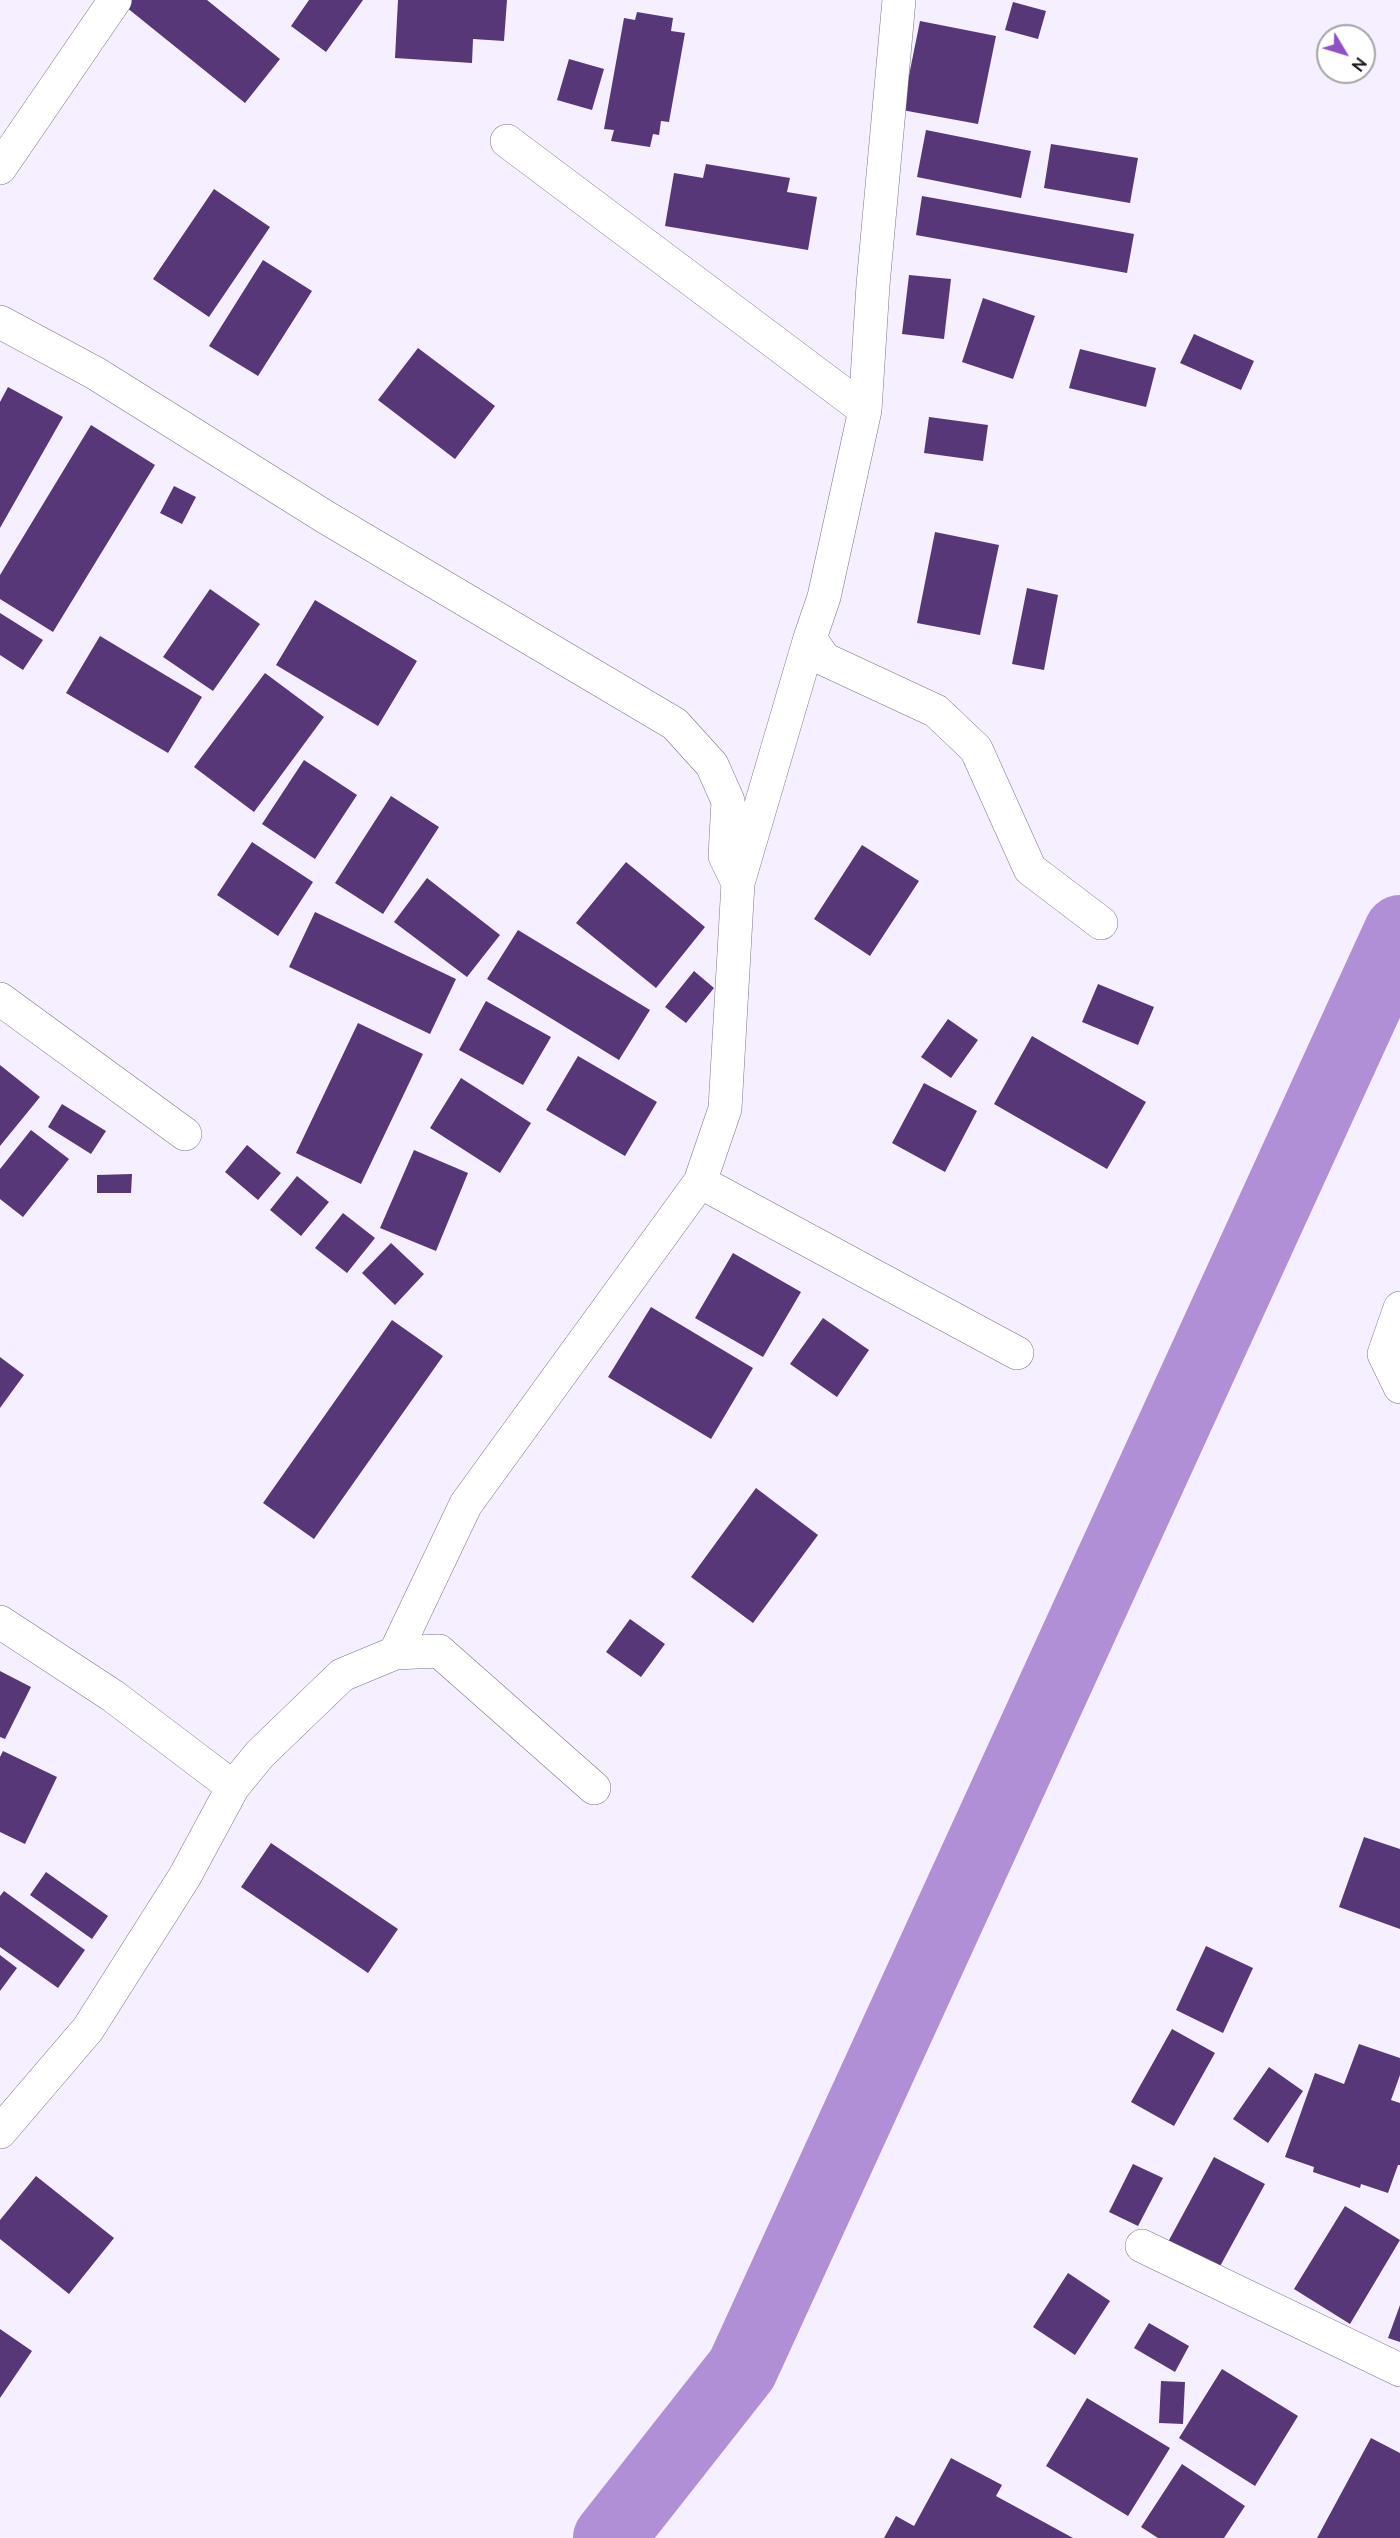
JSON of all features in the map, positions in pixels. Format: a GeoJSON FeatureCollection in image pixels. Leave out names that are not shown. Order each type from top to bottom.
{"type":"FeatureCollection","features":[{"type":"Feature","properties":{"kind":"street"},"geometry":{"type":"LineString","coordinates":[[0,168],[115,0]]}},
{"type":"Feature","properties":{"kind":"street"},"geometry":{"type":"LineString","coordinates":[[395,1653],[466,1504],[700,1182],[725,1109],[738,882],[824,597],[865,410],[873,285],[899,0]]}},
{"type":"Feature","properties":{"kind":"street"},"geometry":{"type":"LineString","coordinates":[[507,141],[865,410]]}},
{"type":"Feature","properties":{"kind":"street"},"geometry":{"type":"LineString","coordinates":[[0,322],[95,373],[327,518],[675,724],[712,765],[728,801],[725,856],[738,882]]}},
{"type":"Feature","properties":{"kind":"street"},"geometry":{"type":"LineString","coordinates":[[810,638],[824,659],[936,711],[976,749],[1029,869],[1101,923]]}},
{"type":"Feature","properties":{"kind":"street"},"geometry":{"type":"LineString","coordinates":[[0,999],[185,1134]]}},
{"type":"Feature","properties":{"kind":"street"},"geometry":{"type":"LineString","coordinates":[[700,1182],[1017,1353]]}},
{"type":"Feature","properties":{"kind":"street"},"geometry":{"type":"LineString","coordinates":[[1400,1308],[1384,1354],[1400,1388]]}},
{"type":"Feature","properties":{"kind":"street"},"geometry":{"type":"LineString","coordinates":[[0,1622],[82,1678],[113,1696],[233,1787]]}},
{"type":"Feature","properties":{"kind":"street"},"geometry":{"type":"LineString","coordinates":[[0,2132],[88,2029],[185,1876],[233,1787],[260,1754],[342,1675],[395,1653],[439,1651],[594,1788]]}},
{"type":"Feature","properties":{"kind":"street"},"geometry":{"type":"LineString","coordinates":[[1142,2246],[1400,2370]]}},
{"type":"Feature","properties":{"kind":"building"},"geometry":{"type":"Polygon","coordinates":[[[132,0],[207,0],[280,59],[245,103],[126,7],[132,0]]]}},
{"type":"Feature","properties":{"kind":"building"},"geometry":{"type":"Polygon","coordinates":[[[309,0],[363,0],[326,52],[291,26],[309,0]]]}},
{"type":"Feature","properties":{"kind":"building"},"geometry":{"type":"Polygon","coordinates":[[[398,0],[507,0],[504,41],[473,39],[472,63],[395,58],[398,0]]]}},
{"type":"Feature","properties":{"kind":"building"},"geometry":{"type":"Polygon","coordinates":[[[1013,2],[1046,11],[1038,39],[1005,30],[1013,2]]]}},
{"type":"Feature","properties":{"kind":"building"},"geometry":{"type":"Polygon","coordinates":[[[637,12],[673,18],[671,31],[685,33],[669,122],[661,121],[659,135],[653,134],[650,147],[611,141],[614,130],[604,129],[624,18],[635,20],[637,12]]]}},
{"type":"Feature","properties":{"kind":"building"},"geometry":{"type":"Polygon","coordinates":[[[920,21],[996,36],[978,124],[902,110],[920,21]]]}},
{"type":"Feature","properties":{"kind":"building"},"geometry":{"type":"Polygon","coordinates":[[[569,59],[604,69],[592,110],[557,100],[569,59]]]}},
{"type":"Feature","properties":{"kind":"building"},"geometry":{"type":"Polygon","coordinates":[[[926,130],[1031,151],[1021,198],[917,177],[926,130]]]}},
{"type":"Feature","properties":{"kind":"building"},"geometry":{"type":"Polygon","coordinates":[[[1051,144],[1138,158],[1130,203],[1044,188],[1051,144]]]}},
{"type":"Feature","properties":{"kind":"building"},"geometry":{"type":"Polygon","coordinates":[[[706,164],[790,178],[787,192],[817,197],[808,250],[665,226],[674,173],[703,178],[706,164]]]}},
{"type":"Feature","properties":{"kind":"building"},"geometry":{"type":"Polygon","coordinates":[[[214,189],[270,227],[209,317],[153,279],[214,189]]]}},
{"type":"Feature","properties":{"kind":"building"},"geometry":{"type":"Polygon","coordinates":[[[922,196],[1134,234],[1127,273],[916,235],[922,196]]]}},
{"type":"Feature","properties":{"kind":"building"},"geometry":{"type":"Polygon","coordinates":[[[263,260],[312,291],[258,376],[209,346],[263,260]]]}},
{"type":"Feature","properties":{"kind":"building"},"geometry":{"type":"Polygon","coordinates":[[[909,275],[951,279],[944,339],[902,334],[909,275]]]}},
{"type":"Feature","properties":{"kind":"building"},"geometry":{"type":"Polygon","coordinates":[[[983,298],[1035,316],[1013,379],[962,362],[983,298]]]}},
{"type":"Feature","properties":{"kind":"building"},"geometry":{"type":"Polygon","coordinates":[[[1194,334],[1254,361],[1241,390],[1180,363],[1194,334]]]}},
{"type":"Feature","properties":{"kind":"building"},"geometry":{"type":"Polygon","coordinates":[[[418,348],[495,406],[455,459],[378,400],[418,348]]]}},
{"type":"Feature","properties":{"kind":"building"},"geometry":{"type":"Polygon","coordinates":[[[1080,349],[1156,368],[1146,407],[1069,388],[1080,349]]]}},
{"type":"Feature","properties":{"kind":"building"},"geometry":{"type":"Polygon","coordinates":[[[8,387],[63,417],[0,528],[0,402],[8,387]]]}},
{"type":"Feature","properties":{"kind":"building"},"geometry":{"type":"Polygon","coordinates":[[[929,417],[988,425],[983,461],[924,453],[929,417]]]}},
{"type":"Feature","properties":{"kind":"building"},"geometry":{"type":"Polygon","coordinates":[[[91,425],[155,465],[53,632],[0,599],[0,575],[91,425]]]}},
{"type":"Feature","properties":{"kind":"building"},"geometry":{"type":"Polygon","coordinates":[[[174,486],[196,497],[182,524],[160,513],[174,486]]]}},
{"type":"Feature","properties":{"kind":"building"},"geometry":{"type":"Polygon","coordinates":[[[935,532],[999,545],[980,635],[917,623],[935,532]]]}},
{"type":"Feature","properties":{"kind":"building"},"geometry":{"type":"Polygon","coordinates":[[[1027,588],[1058,595],[1044,670],[1012,664],[1027,588]]]}},
{"type":"Feature","properties":{"kind":"building"},"geometry":{"type":"Polygon","coordinates":[[[210,589],[260,624],[213,691],[163,657],[210,589]]]}},
{"type":"Feature","properties":{"kind":"building"},"geometry":{"type":"Polygon","coordinates":[[[315,600],[417,661],[378,726],[276,665],[315,600]]]}},
{"type":"Feature","properties":{"kind":"building"},"geometry":{"type":"Polygon","coordinates":[[[0,613],[43,640],[23,670],[0,655],[0,613]]]}},
{"type":"Feature","properties":{"kind":"building"},"geometry":{"type":"Polygon","coordinates":[[[100,636],[202,697],[168,753],[66,693],[100,636]]]}},
{"type":"Feature","properties":{"kind":"building"},"geometry":{"type":"Polygon","coordinates":[[[265,673],[324,717],[254,812],[194,767],[265,673]]]}},
{"type":"Feature","properties":{"kind":"building"},"geometry":{"type":"Polygon","coordinates":[[[304,760],[357,795],[315,859],[262,824],[304,760]]]}},
{"type":"Feature","properties":{"kind":"building"},"geometry":{"type":"Polygon","coordinates":[[[391,796],[439,827],[383,914],[335,883],[391,796]]]}},
{"type":"Feature","properties":{"kind":"building"},"geometry":{"type":"Polygon","coordinates":[[[252,842],[313,882],[278,936],[217,895],[252,842]]]}},
{"type":"Feature","properties":{"kind":"building"},"geometry":{"type":"Polygon","coordinates":[[[862,845],[919,881],[870,956],[814,919],[862,845]]]}},
{"type":"Feature","properties":{"kind":"building"},"geometry":{"type":"Polygon","coordinates":[[[626,862],[705,927],[656,988],[576,923],[626,862]]]}},
{"type":"Feature","properties":{"kind":"building"},"geometry":{"type":"Polygon","coordinates":[[[427,878],[500,935],[467,977],[394,922],[427,878]]]}},
{"type":"Feature","properties":{"kind":"building"},"geometry":{"type":"Polygon","coordinates":[[[315,912],[456,979],[430,1034],[289,967],[315,912]]]}},
{"type":"Feature","properties":{"kind":"building"},"geometry":{"type":"Polygon","coordinates":[[[518,930],[650,1010],[619,1060],[487,979],[518,930]]]}},
{"type":"Feature","properties":{"kind":"building"},"geometry":{"type":"Polygon","coordinates":[[[694,971],[714,988],[686,1023],[665,1007],[694,971]]]}},
{"type":"Feature","properties":{"kind":"building"},"geometry":{"type":"Polygon","coordinates":[[[1098,984],[1154,1007],[1138,1045],[1082,1022],[1098,984]]]}},
{"type":"Feature","properties":{"kind":"building"},"geometry":{"type":"Polygon","coordinates":[[[486,1001],[551,1037],[523,1085],[459,1050],[486,1001]]]}},
{"type":"Feature","properties":{"kind":"building"},"geometry":{"type":"Polygon","coordinates":[[[948,1019],[978,1040],[951,1078],[921,1057],[948,1019]]]}},
{"type":"Feature","properties":{"kind":"building"},"geometry":{"type":"Polygon","coordinates":[[[358,1023],[423,1054],[361,1184],[296,1153],[358,1023]]]}},
{"type":"Feature","properties":{"kind":"building"},"geometry":{"type":"Polygon","coordinates":[[[1032,1036],[1146,1102],[1107,1169],[994,1104],[1032,1036]]]}},
{"type":"Feature","properties":{"kind":"building"},"geometry":{"type":"Polygon","coordinates":[[[578,1056],[657,1102],[625,1156],[546,1110],[578,1056]]]}},
{"type":"Feature","properties":{"kind":"building"},"geometry":{"type":"Polygon","coordinates":[[[0,1065],[40,1097],[0,1146],[0,1065]]]}},
{"type":"Feature","properties":{"kind":"building"},"geometry":{"type":"Polygon","coordinates":[[[461,1078],[531,1123],[500,1173],[430,1128],[461,1078]]]}},
{"type":"Feature","properties":{"kind":"building"},"geometry":{"type":"Polygon","coordinates":[[[924,1083],[977,1111],[945,1172],[892,1143],[924,1083]]]}},
{"type":"Feature","properties":{"kind":"building"},"geometry":{"type":"Polygon","coordinates":[[[62,1104],[106,1131],[91,1154],[48,1127],[62,1104]]]}},
{"type":"Feature","properties":{"kind":"building"},"geometry":{"type":"Polygon","coordinates":[[[31,1130],[69,1159],[23,1217],[0,1199],[0,1169],[31,1130]]]}},
{"type":"Feature","properties":{"kind":"building"},"geometry":{"type":"Polygon","coordinates":[[[247,1145],[281,1173],[258,1200],[225,1172],[247,1145]]]}},
{"type":"Feature","properties":{"kind":"building"},"geometry":{"type":"Polygon","coordinates":[[[414,1150],[468,1173],[436,1251],[380,1228],[414,1150]]]}},
{"type":"Feature","properties":{"kind":"building"},"geometry":{"type":"Polygon","coordinates":[[[132,1174],[131,1193],[97,1193],[97,1175],[132,1174]]]}},
{"type":"Feature","properties":{"kind":"building"},"geometry":{"type":"Polygon","coordinates":[[[297,1176],[329,1202],[301,1236],[270,1210],[297,1176]]]}},
{"type":"Feature","properties":{"kind":"building"},"geometry":{"type":"Polygon","coordinates":[[[343,1213],[375,1238],[347,1273],[315,1248],[343,1213]]]}},
{"type":"Feature","properties":{"kind":"building"},"geometry":{"type":"Polygon","coordinates":[[[391,1243],[424,1274],[395,1305],[362,1273],[391,1243]]]}},
{"type":"Feature","properties":{"kind":"building"},"geometry":{"type":"Polygon","coordinates":[[[733,1253],[801,1292],[763,1357],[695,1318],[733,1253]]]}},
{"type":"Feature","properties":{"kind":"building"},"geometry":{"type":"Polygon","coordinates":[[[651,1307],[753,1368],[711,1439],[608,1377],[651,1307]]]}},
{"type":"Feature","properties":{"kind":"building"},"geometry":{"type":"Polygon","coordinates":[[[823,1318],[869,1350],[837,1397],[790,1364],[823,1318]]]}},
{"type":"Feature","properties":{"kind":"building"},"geometry":{"type":"Polygon","coordinates":[[[392,1320],[443,1356],[314,1539],[263,1503],[392,1320]]]}},
{"type":"Feature","properties":{"kind":"building"},"geometry":{"type":"Polygon","coordinates":[[[0,1357],[24,1375],[0,1408],[0,1357]]]}},
{"type":"Feature","properties":{"kind":"building"},"geometry":{"type":"Polygon","coordinates":[[[756,1488],[818,1535],[753,1623],[691,1577],[756,1488]]]}},
{"type":"Feature","properties":{"kind":"building"},"geometry":{"type":"Polygon","coordinates":[[[630,1619],[665,1644],[641,1677],[606,1652],[630,1619]]]}},
{"type":"Feature","properties":{"kind":"building"},"geometry":{"type":"Polygon","coordinates":[[[0,1671],[31,1687],[5,1739],[0,1737],[0,1671]]]}},
{"type":"Feature","properties":{"kind":"building"},"geometry":{"type":"Polygon","coordinates":[[[3,1751],[57,1777],[25,1844],[0,1832],[0,1757],[3,1751]]]}},
{"type":"Feature","properties":{"kind":"building"},"geometry":{"type":"Polygon","coordinates":[[[1364,1837],[1400,1849],[1400,1929],[1339,1907],[1364,1837]]]}},
{"type":"Feature","properties":{"kind":"building"},"geometry":{"type":"Polygon","coordinates":[[[271,1843],[398,1929],[368,1973],[241,1887],[271,1843]]]}},
{"type":"Feature","properties":{"kind":"building"},"geometry":{"type":"Polygon","coordinates":[[[46,1872],[108,1916],[92,1939],[30,1895],[46,1872]]]}},
{"type":"Feature","properties":{"kind":"building"},"geometry":{"type":"Polygon","coordinates":[[[4,1891],[85,1950],[58,1988],[0,1947],[0,1896],[4,1891]]]}},
{"type":"Feature","properties":{"kind":"building"},"geometry":{"type":"Polygon","coordinates":[[[1206,1946],[1253,1968],[1223,2033],[1176,2010],[1206,1946]]]}},
{"type":"Feature","properties":{"kind":"building"},"geometry":{"type":"Polygon","coordinates":[[[0,1955],[17,1968],[0,1991],[0,1955]]]}},
{"type":"Feature","properties":{"kind":"building"},"geometry":{"type":"Polygon","coordinates":[[[1172,2029],[1215,2053],[1174,2126],[1131,2102],[1172,2029]]]}},
{"type":"Feature","properties":{"kind":"building"},"geometry":{"type":"Polygon","coordinates":[[[1359,2044],[1400,2058],[1400,2075],[1391,2100],[1400,2103],[1400,2165],[1398,2165],[1388,2193],[1361,2184],[1360,2188],[1313,2172],[1314,2167],[1285,2157],[1315,2073],[1344,2084],[1359,2044]]]}},
{"type":"Feature","properties":{"kind":"building"},"geometry":{"type":"Polygon","coordinates":[[[1269,2067],[1303,2091],[1268,2143],[1233,2119],[1269,2067]]]}},
{"type":"Feature","properties":{"kind":"building"},"geometry":{"type":"Polygon","coordinates":[[[1214,2157],[1265,2184],[1218,2270],[1168,2242],[1214,2157]]]}},
{"type":"Feature","properties":{"kind":"building"},"geometry":{"type":"Polygon","coordinates":[[[1133,2164],[1163,2178],[1138,2226],[1109,2212],[1133,2164]]]}},
{"type":"Feature","properties":{"kind":"building"},"geometry":{"type":"Polygon","coordinates":[[[36,2176],[114,2238],[69,2294],[0,2239],[0,2220],[36,2176]]]}},
{"type":"Feature","properties":{"kind":"building"},"geometry":{"type":"Polygon","coordinates":[[[1345,2206],[1400,2240],[1350,2324],[1294,2289],[1345,2206]]]}},
{"type":"Feature","properties":{"kind":"building"},"geometry":{"type":"Polygon","coordinates":[[[1068,2273],[1110,2301],[1075,2355],[1033,2327],[1068,2273]]]}},
{"type":"Feature","properties":{"kind":"building"},"geometry":{"type":"Polygon","coordinates":[[[1400,2305],[1400,2342],[1388,2338],[1400,2305]]]}},
{"type":"Feature","properties":{"kind":"building"},"geometry":{"type":"Polygon","coordinates":[[[1149,2323],[1189,2346],[1175,2372],[1134,2348],[1149,2323]]]}},
{"type":"Feature","properties":{"kind":"building"},"geometry":{"type":"Polygon","coordinates":[[[0,2329],[32,2351],[0,2398],[0,2329]]]}},
{"type":"Feature","properties":{"kind":"building"},"geometry":{"type":"Polygon","coordinates":[[[1222,2369],[1298,2416],[1255,2486],[1179,2438],[1222,2369]]]}},
{"type":"Feature","properties":{"kind":"building"},"geometry":{"type":"Polygon","coordinates":[[[1161,2381],[1185,2382],[1183,2424],[1159,2423],[1161,2381]]]}},
{"type":"Feature","properties":{"kind":"building"},"geometry":{"type":"Polygon","coordinates":[[[1087,2398],[1170,2448],[1128,2516],[1046,2466],[1087,2398]]]}},
{"type":"Feature","properties":{"kind":"building"},"geometry":{"type":"Polygon","coordinates":[[[1371,2438],[1400,2453],[1400,2538],[1317,2538],[1371,2438]]]}},
{"type":"Feature","properties":{"kind":"building"},"geometry":{"type":"Polygon","coordinates":[[[951,2458],[1002,2485],[996,2496],[1073,2538],[884,2538],[896,2516],[914,2526],[951,2458]]]}},
{"type":"Feature","properties":{"kind":"building"},"geometry":{"type":"Polygon","coordinates":[[[1182,2464],[1245,2506],[1224,2538],[1158,2538],[1141,2527],[1182,2464]]]}},
{"type":"Feature","properties":{"kind":"waterway"},"geometry":{"type":"LineString","coordinates":[[609,2538],[742,2369],[1400,931]]}}]}
